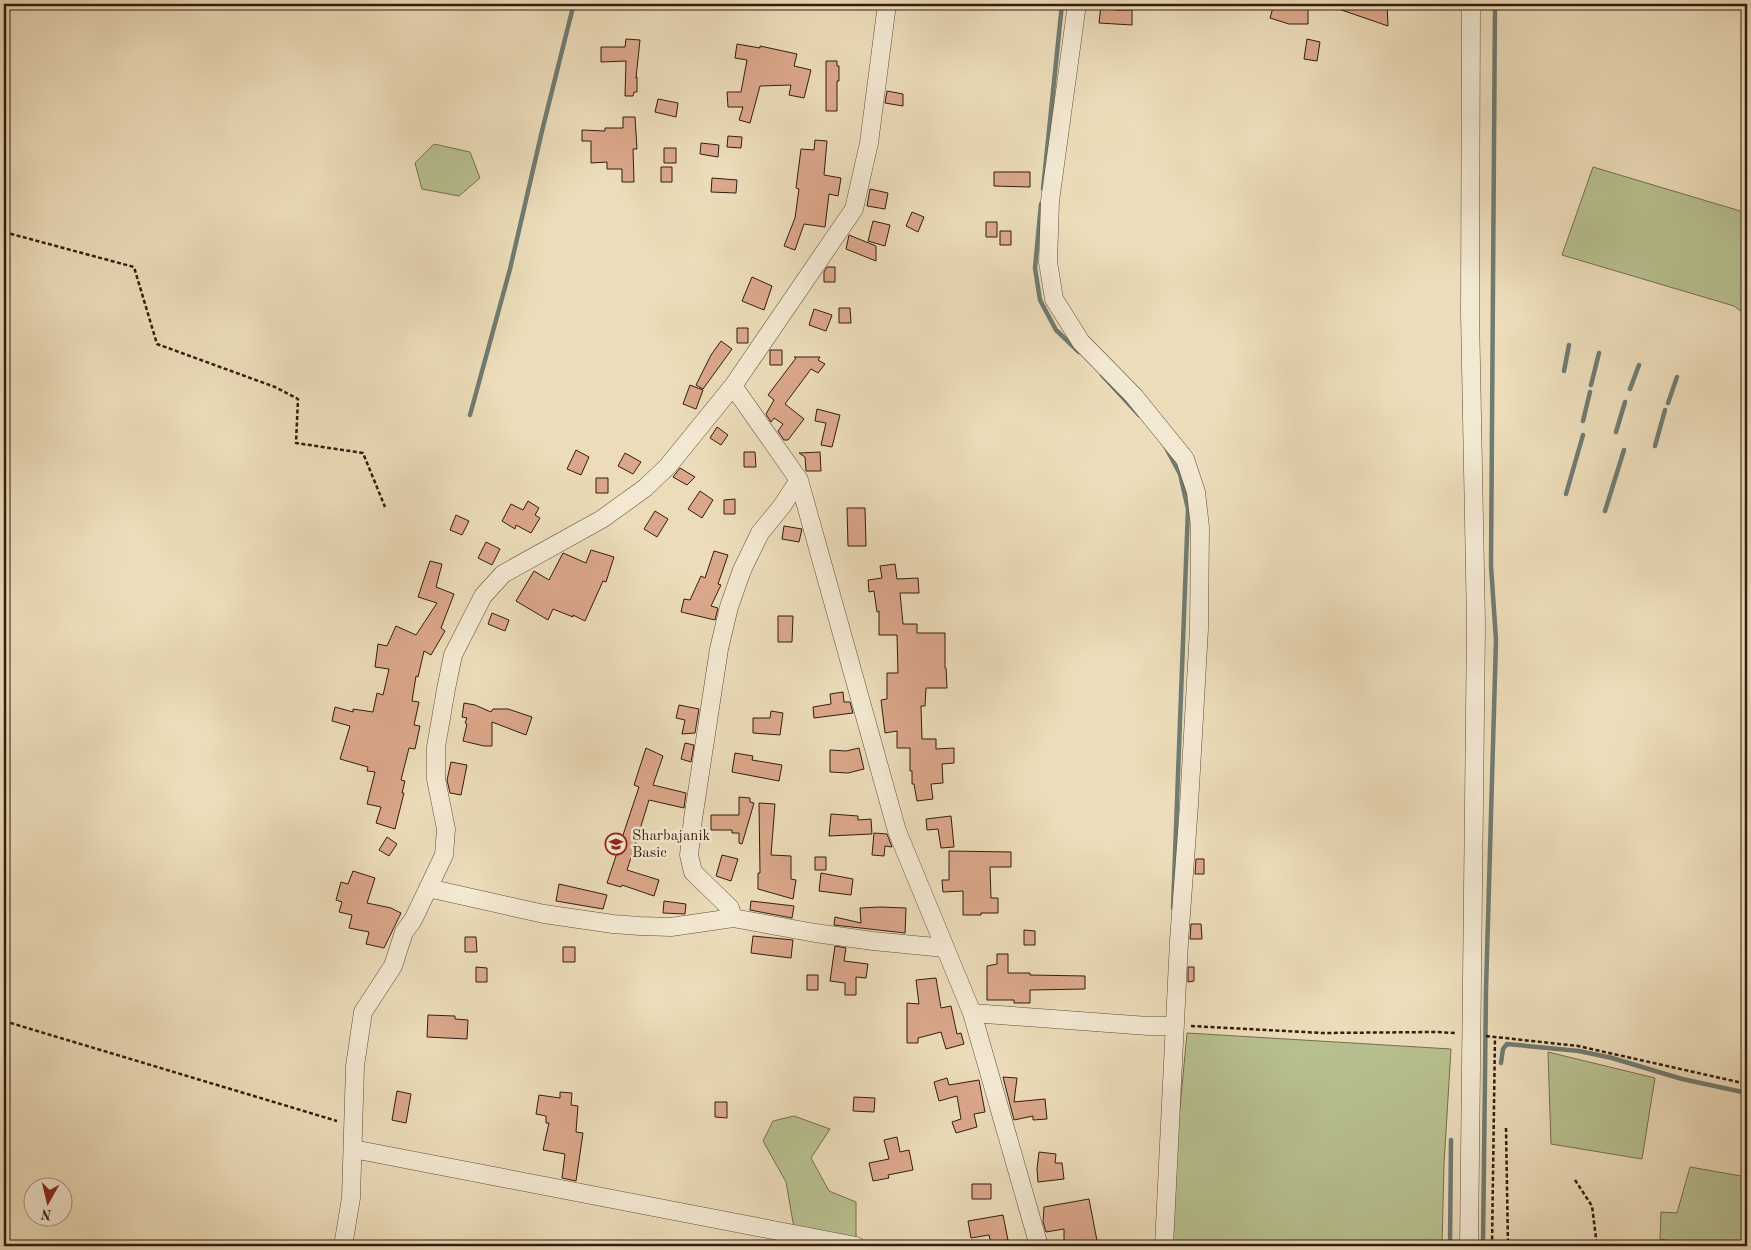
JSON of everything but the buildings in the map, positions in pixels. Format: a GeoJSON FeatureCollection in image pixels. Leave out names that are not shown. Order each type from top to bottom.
{"type":"FeatureCollection","features":[{"type":"Feature","properties":{"kind":"street"},"geometry":{"type":"LineString","coordinates":[[343,1246],[351,1198],[355,1066],[363,1012],[392,966],[404,932],[444,855],[446,829],[436,779],[436,747],[453,655],[483,596],[503,574],[602,519],[645,488],[668,466],[733,386],[854,209],[869,143],[887,4]]}},
{"type":"Feature","properties":{"kind":"street"},"geometry":{"type":"LineString","coordinates":[[1077,4],[1050,201],[1048,262],[1054,299],[1081,342],[1134,396],[1184,459],[1196,492],[1200,527],[1199,629],[1179,941],[1164,1246]]}},
{"type":"Feature","properties":{"kind":"street"},"geometry":{"type":"LineString","coordinates":[[1469,1246],[1476,624],[1470,314],[1471,4]]}},
{"type":"Feature","properties":{"kind":"street"},"geometry":{"type":"LineString","coordinates":[[733,386],[798,480],[897,831],[972,1013],[1040,1246]]}},
{"type":"Feature","properties":{"kind":"street"},"geometry":{"type":"LineString","coordinates":[[733,918],[730,908],[694,872],[689,855],[693,819],[719,649],[729,607],[742,570],[760,533],[782,506],[798,480]]}},
{"type":"Feature","properties":{"kind":"street"},"geometry":{"type":"LineString","coordinates":[[428,888],[544,914],[640,926],[671,927],[733,918],[807,932],[945,948]]}},
{"type":"Feature","properties":{"kind":"street"},"geometry":{"type":"LineString","coordinates":[[972,1013],[1148,1026],[1175,1026]]}},
{"type":"Feature","properties":{"kind":"street"},"geometry":{"type":"LineString","coordinates":[[353,1149],[856,1246]]}},
{"type":"Feature","properties":{"kind":"path"},"geometry":{"type":"LineString","coordinates":[[4,232],[134,267],[157,344],[275,387],[298,399],[296,443],[364,453],[385,507]]}},
{"type":"Feature","properties":{"kind":"path"},"geometry":{"type":"LineString","coordinates":[[4,1020],[353,1126]]}},
{"type":"Feature","properties":{"kind":"path"},"geometry":{"type":"LineString","coordinates":[[1492,1246],[1495,1036]]}},
{"type":"Feature","properties":{"kind":"path"},"geometry":{"type":"LineString","coordinates":[[1506,1128],[1508,1246]]}},
{"type":"Feature","properties":{"kind":"path"},"geometry":{"type":"LineString","coordinates":[[1575,1180],[1592,1206],[1597,1246]]}},
{"type":"Feature","properties":{"kind":"green space"},"geometry":{"type":"Polygon","coordinates":[[[434,144],[470,152],[480,178],[459,196],[422,189],[415,163],[434,144]]]}},
{"type":"Feature","properties":{"kind":"green space"},"geometry":{"type":"Polygon","coordinates":[[[1593,167],[1747,213],[1747,316],[1734,306],[1562,255],[1593,167]]]}},
{"type":"Feature","properties":{"kind":"green space"},"geometry":{"type":"Polygon","coordinates":[[[1187,1033],[1451,1049],[1444,1164],[1442,1246],[1172,1246],[1178,1128],[1187,1033]]]}},
{"type":"Feature","properties":{"kind":"green space"},"geometry":{"type":"Polygon","coordinates":[[[1548,1052],[1655,1078],[1642,1159],[1551,1144],[1548,1052]]]}},
{"type":"Feature","properties":{"kind":"green space"},"geometry":{"type":"Polygon","coordinates":[[[794,1116],[830,1129],[811,1158],[829,1191],[856,1202],[856,1240],[794,1228],[786,1182],[763,1141],[773,1121],[794,1116]]]}},
{"type":"Feature","properties":{"kind":"green space"},"geometry":{"type":"Polygon","coordinates":[[[1690,1167],[1747,1177],[1747,1246],[1696,1246],[1660,1239],[1661,1212],[1677,1213],[1690,1167]]]}},
{"type":"Feature","properties":{"kind":"waterway"},"geometry":{"type":"LineString","coordinates":[[470,415],[510,269],[572,11],[572,4]]}},
{"type":"Feature","properties":{"kind":"waterway"},"geometry":{"type":"LineString","coordinates":[[1043,189],[1062,4]]}},
{"type":"Feature","properties":{"kind":"waterway"},"geometry":{"type":"LineString","coordinates":[[1483,1246],[1486,990],[1496,640],[1491,566],[1495,4]]}},
{"type":"Feature","properties":{"kind":"waterway"},"geometry":{"type":"LineString","coordinates":[[1041,204],[1035,268],[1040,300],[1056,330],[1079,352]]}},
{"type":"Feature","properties":{"kind":"waterway"},"geometry":{"type":"LineString","coordinates":[[1564,371],[1569,345]]}},
{"type":"Feature","properties":{"kind":"waterway"},"geometry":{"type":"LineString","coordinates":[[1591,385],[1599,353]]}},
{"type":"Feature","properties":{"kind":"waterway"},"geometry":{"type":"LineString","coordinates":[[1630,389],[1639,365]]}},
{"type":"Feature","properties":{"kind":"waterway"},"geometry":{"type":"LineString","coordinates":[[1102,375],[1139,415]]}},
{"type":"Feature","properties":{"kind":"waterway"},"geometry":{"type":"LineString","coordinates":[[1668,403],[1677,377]]}},
{"type":"Feature","properties":{"kind":"waterway"},"geometry":{"type":"LineString","coordinates":[[1583,421],[1590,392]]}},
{"type":"Feature","properties":{"kind":"waterway"},"geometry":{"type":"LineString","coordinates":[[1616,432],[1625,402]]}},
{"type":"Feature","properties":{"kind":"waterway"},"geometry":{"type":"LineString","coordinates":[[1655,446],[1665,410]]}},
{"type":"Feature","properties":{"kind":"waterway"},"geometry":{"type":"LineString","coordinates":[[1566,494],[1583,435]]}},
{"type":"Feature","properties":{"kind":"waterway"},"geometry":{"type":"LineString","coordinates":[[1165,446],[1180,474],[1188,509],[1173,908]]}},
{"type":"Feature","properties":{"kind":"waterway"},"geometry":{"type":"LineString","coordinates":[[1605,511],[1624,450]]}},
{"type":"Feature","properties":{"kind":"waterway"},"geometry":{"type":"LineString","coordinates":[[1501,1063],[1503,1049],[1507,1044],[1579,1051],[1612,1058],[1682,1079],[1747,1093]]}},
{"type":"Feature","properties":{"kind":"waterway"},"geometry":{"type":"LineString","coordinates":[[1450,1246],[1451,1140]]}},
{"type":"Feature","properties":{"kind":"place","name":"Sharbajanik Basic"},"geometry":{"type":"Point","coordinates":[616,844]}}]}
